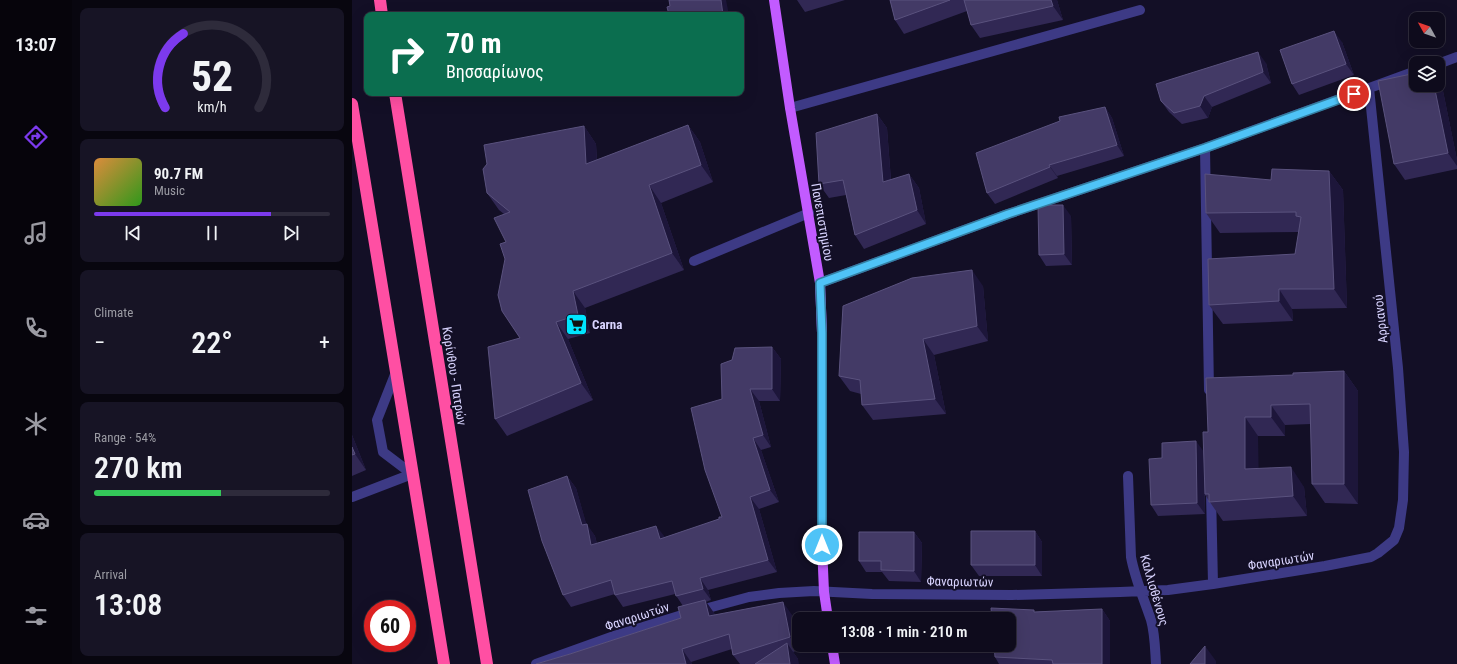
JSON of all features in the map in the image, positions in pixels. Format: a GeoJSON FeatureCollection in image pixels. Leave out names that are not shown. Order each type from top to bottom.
{"type":"FeatureCollection","features":[{"type":"Feature","properties":{"kind":"highway"},"geometry":{"type":"LineString","coordinates":[[380,0],[382,12]]}},
{"type":"Feature","properties":{"kind":"highway","name":"Κορίνθου - Πατρών"},"geometry":{"type":"LineString","coordinates":[[396,96],[487,664]]}},
{"type":"Feature","properties":{"kind":"highway"},"geometry":{"type":"LineString","coordinates":[[352,104],[354,133],[396,372],[444,664]]}},
{"type":"Feature","properties":{"kind":"main road","name":"Πανεπιστημίου"},"geometry":{"type":"LineString","coordinates":[[774,0],[790,108],[820,283],[822,333],[822,545],[824,592],[827,612]]}},
{"type":"Feature","properties":{"kind":"main road"},"geometry":{"type":"LineString","coordinates":[[833,652],[835,664]]}},
{"type":"Feature","properties":{"kind":"street"},"geometry":{"type":"LineString","coordinates":[[790,108],[1140,10]]}},
{"type":"Feature","properties":{"kind":"street"},"geometry":{"type":"LineString","coordinates":[[1445,61],[1457,57]]}},
{"type":"Feature","properties":{"kind":"street"},"geometry":{"type":"LineString","coordinates":[[820,283],[1008,214],[1205,148],[1409,74]]}},
{"type":"Feature","properties":{"kind":"street","name":"Αρριανού"},"geometry":{"type":"LineString","coordinates":[[1369,88],[1402,414],[1404,500],[1400,528],[1389,545]]}},
{"type":"Feature","properties":{"kind":"street"},"geometry":{"type":"LineString","coordinates":[[1205,148],[1210,402]]}},
{"type":"Feature","properties":{"kind":"street"},"geometry":{"type":"LineString","coordinates":[[694,261],[809,213]]}},
{"type":"Feature","properties":{"kind":"street"},"geometry":{"type":"LineString","coordinates":[[396,372],[377,420],[383,452],[412,474]]}},
{"type":"Feature","properties":{"kind":"street"},"geometry":{"type":"LineString","coordinates":[[352,497],[412,474]]}},
{"type":"Feature","properties":{"kind":"street","name":"Καλλισθένους"},"geometry":{"type":"LineString","coordinates":[[1128,476],[1131,557],[1133,569],[1151,620],[1156,664]]}},
{"type":"Feature","properties":{"kind":"street"},"geometry":{"type":"LineString","coordinates":[[1211,481],[1213,584]]}},
{"type":"Feature","properties":{"kind":"street","name":"Φαναριωτών"},"geometry":{"type":"LineString","coordinates":[[536,664],[614,636],[682,615],[742,599],[799,591],[872,594],[1012,595],[1168,590],[1355,561],[1371,557],[1389,545]]}},
{"type":"Feature","properties":{"kind":"building"},"geometry":{"type":"Polygon","coordinates":[[[669,0],[721,0],[723,12],[668,12],[667,7],[670,6],[669,0]]]}},
{"type":"Feature","properties":{"kind":"building"},"geometry":{"type":"Polygon","coordinates":[[[890,0],[950,0],[895,20],[890,0]]]}},
{"type":"Feature","properties":{"kind":"building"},"geometry":{"type":"Polygon","coordinates":[[[964,0],[1051,0],[1053,6],[971,25],[964,0]]]}},
{"type":"Feature","properties":{"kind":"building"},"geometry":{"type":"Polygon","coordinates":[[[1334,31],[1346,64],[1292,84],[1280,50],[1334,31]]]}},
{"type":"Feature","properties":{"kind":"building"},"geometry":{"type":"Polygon","coordinates":[[[1258,52],[1263,72],[1204,96],[1200,106],[1174,113],[1161,101],[1156,84],[1258,52]]]}},
{"type":"Feature","properties":{"kind":"building"},"geometry":{"type":"Polygon","coordinates":[[[1409,74],[1409,92],[1435,92],[1448,153],[1394,164],[1378,81],[1409,74]]]}},
{"type":"Feature","properties":{"kind":"building"},"geometry":{"type":"Polygon","coordinates":[[[1105,107],[1117,145],[1049,165],[1050,167],[987,193],[976,153],[1060,121],[1059,117],[1105,107]]]}},
{"type":"Feature","properties":{"kind":"building"},"geometry":{"type":"Polygon","coordinates":[[[877,114],[883,182],[909,174],[917,210],[855,235],[843,180],[819,184],[816,133],[877,114]]]}},
{"type":"Feature","properties":{"kind":"building"},"geometry":{"type":"Polygon","coordinates":[[[688,125],[701,165],[649,185],[672,253],[573,291],[578,315],[556,322],[581,383],[495,419],[488,347],[520,338],[502,311],[498,295],[505,259],[500,244],[506,242],[494,218],[510,212],[487,193],[483,169],[487,164],[484,145],[584,126],[586,164],[688,125]]]}},
{"type":"Feature","properties":{"kind":"building"},"geometry":{"type":"Polygon","coordinates":[[[1272,169],[1329,171],[1334,289],[1279,289],[1279,301],[1209,305],[1208,259],[1295,254],[1301,217],[1296,216],[1296,212],[1206,213],[1205,174],[1271,180],[1272,169]]]}},
{"type":"Feature","properties":{"kind":"building"},"geometry":{"type":"Polygon","coordinates":[[[1038,205],[1063,205],[1064,254],[1039,255],[1038,205]]]}},
{"type":"Feature","properties":{"kind":"building"},"geometry":{"type":"Polygon","coordinates":[[[972,270],[977,326],[923,339],[935,399],[862,405],[860,380],[839,376],[843,306],[912,278],[972,270]]]}},
{"type":"Feature","properties":{"kind":"building"},"geometry":{"type":"Polygon","coordinates":[[[772,347],[772,389],[750,389],[763,435],[753,438],[770,490],[750,497],[768,560],[700,578],[703,589],[676,596],[672,581],[615,595],[611,580],[563,595],[542,541],[528,490],[567,476],[582,525],[587,524],[591,545],[656,526],[660,539],[719,519],[719,517],[722,517],[705,470],[691,408],[722,399],[721,364],[732,360],[735,348],[772,347]]]}},
{"type":"Feature","properties":{"kind":"building"},"geometry":{"type":"Polygon","coordinates":[[[1344,371],[1344,484],[1312,484],[1310,404],[1271,405],[1271,417],[1245,417],[1245,469],[1291,467],[1293,496],[1209,502],[1209,494],[1205,494],[1203,432],[1208,432],[1206,378],[1293,375],[1293,373],[1344,371]]]}},
{"type":"Feature","properties":{"kind":"building"},"geometry":{"type":"Polygon","coordinates":[[[1196,441],[1197,503],[1151,505],[1149,459],[1162,458],[1162,443],[1196,441]]]}},
{"type":"Feature","properties":{"kind":"building"},"geometry":{"type":"Polygon","coordinates":[[[352,447],[355,454],[352,455],[352,447]]]}},
{"type":"Feature","properties":{"kind":"building"},"geometry":{"type":"Polygon","coordinates":[[[971,531],[1035,531],[1035,565],[971,565],[971,531]]]}},
{"type":"Feature","properties":{"kind":"building"},"geometry":{"type":"Polygon","coordinates":[[[859,532],[914,532],[914,571],[881,570],[881,561],[859,561],[859,532]]]}},
{"type":"Feature","properties":{"kind":"building"},"geometry":{"type":"Polygon","coordinates":[[[705,600],[709,616],[783,602],[790,637],[733,655],[729,634],[682,649],[686,664],[536,664],[681,618],[678,607],[705,600]]]}},
{"type":"Feature","properties":{"kind":"building"},"geometry":{"type":"Polygon","coordinates":[[[991,608],[1034,610],[1034,612],[1102,609],[1102,664],[1053,664],[1052,660],[995,657],[995,652],[1016,652],[1016,612],[991,612],[991,608]]]}},
{"type":"Feature","properties":{"kind":"building"},"geometry":{"type":"Polygon","coordinates":[[[787,643],[790,664],[755,664],[787,643]]]}},
{"type":"Feature","properties":{"kind":"building"},"geometry":{"type":"Polygon","coordinates":[[[1205,646],[1205,664],[1190,664],[1205,646]]]}},
{"type":"Feature","properties":{"kind":"place","name":"Carna"},"geometry":{"type":"Point","coordinates":[576,324]}},
{"type":"Feature","properties":{"kind":"route"},"geometry":{"type":"LineString","coordinates":[[822,545],[822,333],[820,283],[945,236],[1205,148],[1354,94]]}}]}
